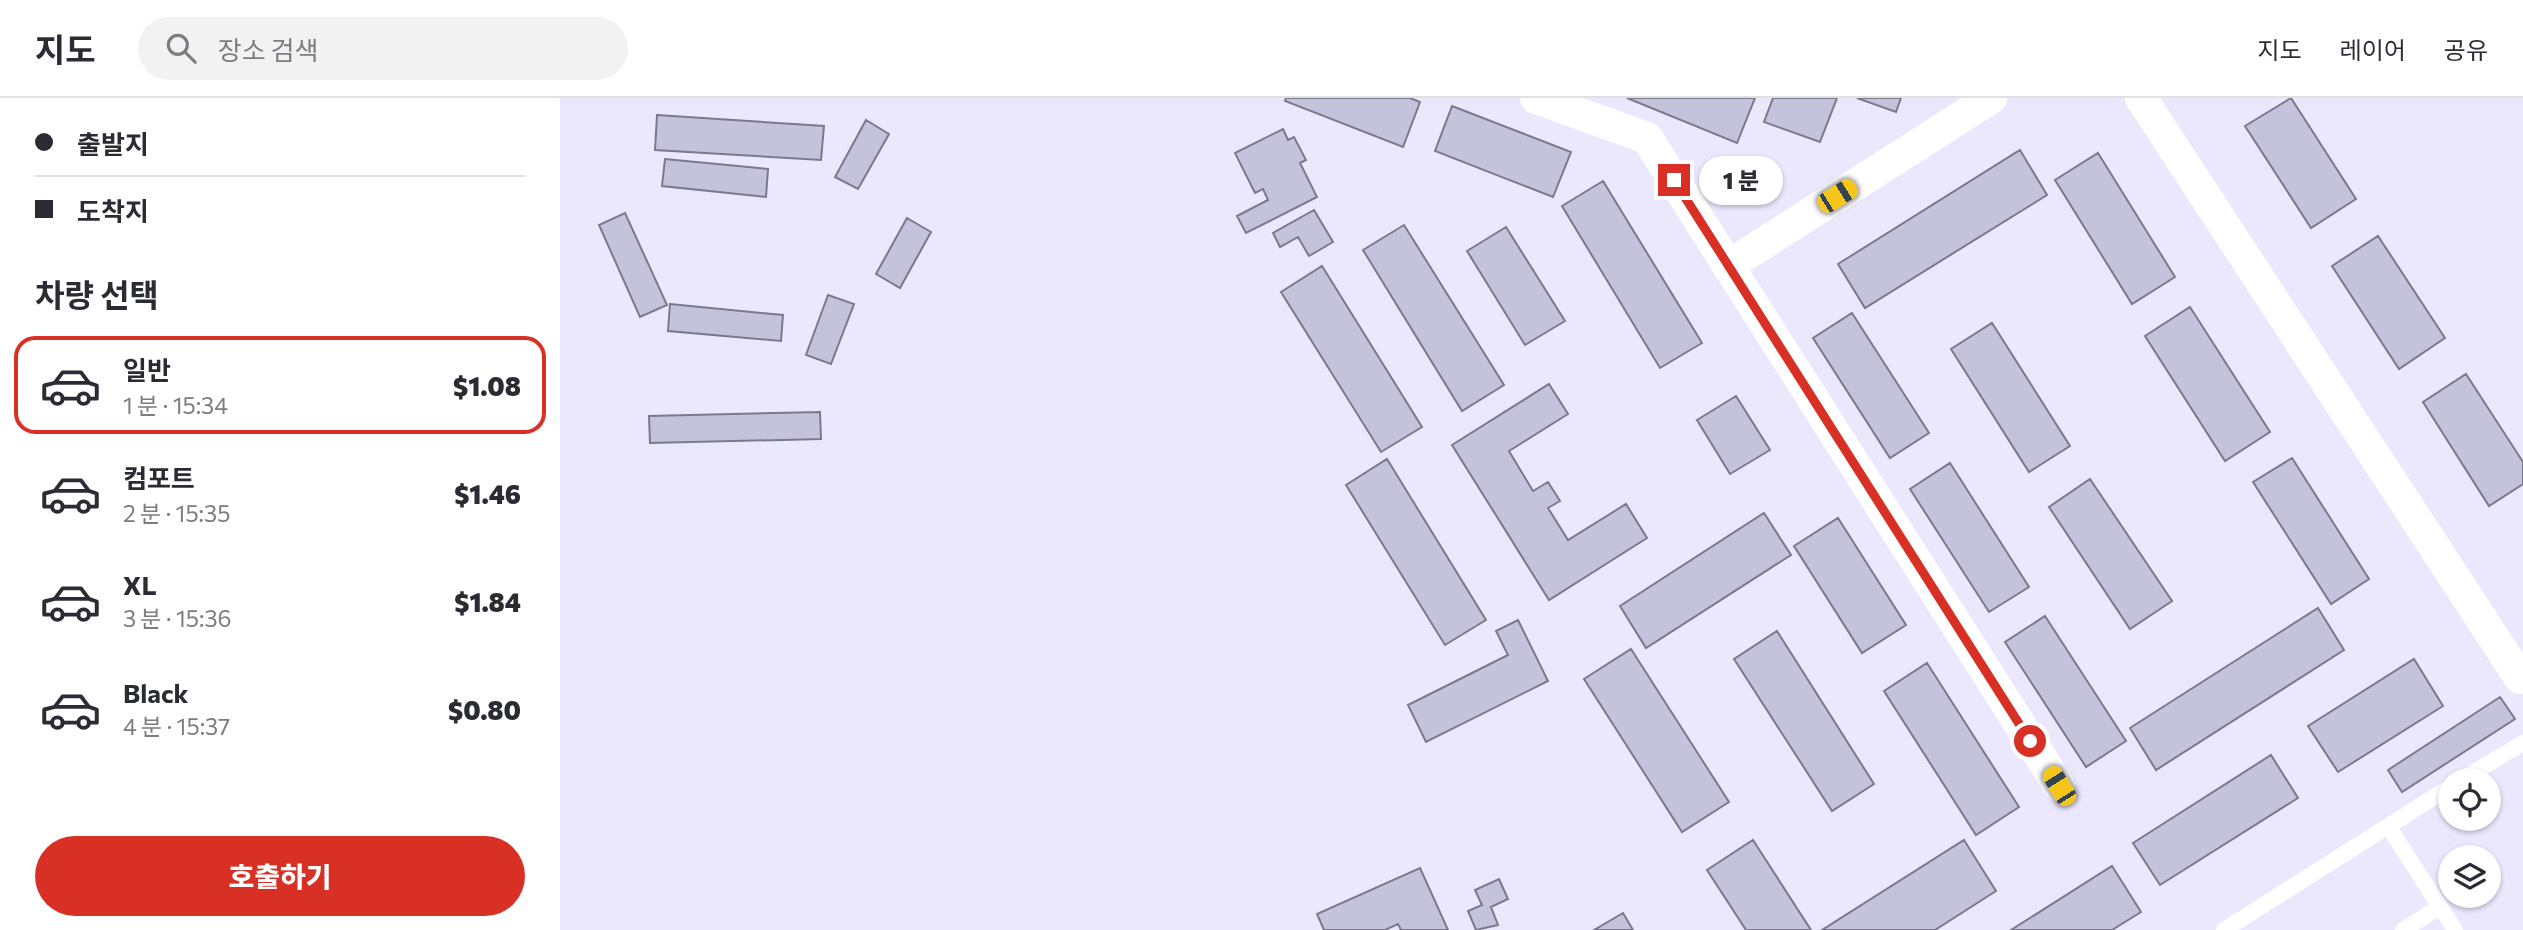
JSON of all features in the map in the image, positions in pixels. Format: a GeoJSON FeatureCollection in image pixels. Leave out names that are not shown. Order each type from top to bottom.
{"type":"FeatureCollection","features":[{"type":"Feature","properties":{"kind":"street"},"geometry":{"type":"LineString","coordinates":[[1536,98],[1647,138],[2059,786]]}},
{"type":"Feature","properties":{"kind":"street"},"geometry":{"type":"LineString","coordinates":[[1728,266],[1991,98]]}},
{"type":"Feature","properties":{"kind":"street"},"geometry":{"type":"LineString","coordinates":[[2141,98],[2521,681]]}},
{"type":"Feature","properties":{"kind":"lane"},"geometry":{"type":"LineString","coordinates":[[2481,768],[2523,743]]}},
{"type":"Feature","properties":{"kind":"lane"},"geometry":{"type":"LineString","coordinates":[[2224,930],[2438,795]]}},
{"type":"Feature","properties":{"kind":"lane"},"geometry":{"type":"LineString","coordinates":[[2388,826],[2438,903]]}},
{"type":"Feature","properties":{"kind":"lane"},"geometry":{"type":"LineString","coordinates":[[2403,930],[2438,907]]}},
{"type":"Feature","properties":{"kind":"lane"},"geometry":{"type":"LineString","coordinates":[[2441,908],[2455,930]]}},
{"type":"Feature","properties":{"kind":"building"},"geometry":{"type":"Polygon","coordinates":[[[1286,98],[1410,98],[1420,102],[1403,147],[1285,101],[1286,98]]]}},
{"type":"Feature","properties":{"kind":"building"},"geometry":{"type":"Polygon","coordinates":[[[1627,98],[1755,98],[1737,143],[1627,98]]]}},
{"type":"Feature","properties":{"kind":"building"},"geometry":{"type":"Polygon","coordinates":[[[1773,98],[1837,98],[1820,142],[1764,122],[1773,98]]]}},
{"type":"Feature","properties":{"kind":"building"},"geometry":{"type":"Polygon","coordinates":[[[1857,98],[1901,98],[1896,112],[1857,98]]]}},
{"type":"Feature","properties":{"kind":"building"},"geometry":{"type":"Polygon","coordinates":[[[2291,98],[2356,199],[2311,228],[2245,126],[2291,98]]]}},
{"type":"Feature","properties":{"kind":"building"},"geometry":{"type":"Polygon","coordinates":[[[1452,106],[1571,152],[1553,197],[1435,151],[1452,106]]]}},
{"type":"Feature","properties":{"kind":"building"},"geometry":{"type":"Polygon","coordinates":[[[657,115],[824,126],[821,160],[655,150],[657,115]]]}},
{"type":"Feature","properties":{"kind":"building"},"geometry":{"type":"Polygon","coordinates":[[[866,120],[889,134],[858,189],[835,177],[866,120]]]}},
{"type":"Feature","properties":{"kind":"building"},"geometry":{"type":"Polygon","coordinates":[[[1283,129],[1288,140],[1294,137],[1306,160],[1300,163],[1317,197],[1246,233],[1237,216],[1268,200],[1263,189],[1255,193],[1235,153],[1283,129]]]}},
{"type":"Feature","properties":{"kind":"building"},"geometry":{"type":"Polygon","coordinates":[[[2020,150],[2047,195],[1865,308],[1838,264],[2020,150]]]}},
{"type":"Feature","properties":{"kind":"building"},"geometry":{"type":"Polygon","coordinates":[[[2098,153],[2175,277],[2132,304],[2055,180],[2098,153]]]}},
{"type":"Feature","properties":{"kind":"building"},"geometry":{"type":"Polygon","coordinates":[[[665,159],[768,169],[766,197],[662,186],[665,159]]]}},
{"type":"Feature","properties":{"kind":"building"},"geometry":{"type":"Polygon","coordinates":[[[1603,181],[1702,343],[1660,368],[1562,206],[1603,181]]]}},
{"type":"Feature","properties":{"kind":"building"},"geometry":{"type":"Polygon","coordinates":[[[1314,210],[1333,242],[1309,256],[1298,237],[1280,247],[1273,233],[1314,210]]]}},
{"type":"Feature","properties":{"kind":"building"},"geometry":{"type":"Polygon","coordinates":[[[625,213],[667,305],[640,317],[599,225],[625,213]]]}},
{"type":"Feature","properties":{"kind":"building"},"geometry":{"type":"Polygon","coordinates":[[[907,218],[931,232],[900,288],[876,274],[907,218]]]}},
{"type":"Feature","properties":{"kind":"building"},"geometry":{"type":"Polygon","coordinates":[[[1404,225],[1504,385],[1462,411],[1363,250],[1404,225]]]}},
{"type":"Feature","properties":{"kind":"building"},"geometry":{"type":"Polygon","coordinates":[[[1506,227],[1565,321],[1525,345],[1467,251],[1506,227]]]}},
{"type":"Feature","properties":{"kind":"building"},"geometry":{"type":"Polygon","coordinates":[[[2378,236],[2445,338],[2399,369],[2332,266],[2378,236]]]}},
{"type":"Feature","properties":{"kind":"building"},"geometry":{"type":"Polygon","coordinates":[[[1322,266],[1422,427],[1381,452],[1281,292],[1322,266]]]}},
{"type":"Feature","properties":{"kind":"building"},"geometry":{"type":"Polygon","coordinates":[[[828,295],[854,304],[831,364],[806,355],[828,295]]]}},
{"type":"Feature","properties":{"kind":"building"},"geometry":{"type":"Polygon","coordinates":[[[670,304],[783,315],[781,341],[668,331],[670,304]]]}},
{"type":"Feature","properties":{"kind":"building"},"geometry":{"type":"Polygon","coordinates":[[[2190,307],[2270,432],[2225,461],[2145,336],[2190,307]]]}},
{"type":"Feature","properties":{"kind":"building"},"geometry":{"type":"Polygon","coordinates":[[[1852,313],[1929,433],[1890,458],[1813,338],[1852,313]]]}},
{"type":"Feature","properties":{"kind":"building"},"geometry":{"type":"Polygon","coordinates":[[[1992,323],[2070,446],[2029,472],[1951,349],[1992,323]]]}},
{"type":"Feature","properties":{"kind":"building"},"geometry":{"type":"Polygon","coordinates":[[[2466,374],[2523,462],[2523,484],[2489,506],[2423,402],[2466,374]]]}},
{"type":"Feature","properties":{"kind":"building"},"geometry":{"type":"Polygon","coordinates":[[[1549,384],[1568,414],[1509,451],[1533,491],[1548,482],[1560,501],[1548,508],[1568,540],[1626,504],[1647,538],[1549,600],[1452,445],[1549,384]]]}},
{"type":"Feature","properties":{"kind":"building"},"geometry":{"type":"Polygon","coordinates":[[[1736,396],[1770,450],[1730,474],[1697,420],[1736,396]]]}},
{"type":"Feature","properties":{"kind":"building"},"geometry":{"type":"Polygon","coordinates":[[[820,412],[821,439],[650,443],[649,416],[820,412]]]}},
{"type":"Feature","properties":{"kind":"building"},"geometry":{"type":"Polygon","coordinates":[[[2292,458],[2369,579],[2331,604],[2253,482],[2292,458]]]}},
{"type":"Feature","properties":{"kind":"building"},"geometry":{"type":"Polygon","coordinates":[[[1387,459],[1486,620],[1445,645],[1346,485],[1387,459]]]}},
{"type":"Feature","properties":{"kind":"building"},"geometry":{"type":"Polygon","coordinates":[[[1950,463],[2029,587],[1989,612],[1910,489],[1950,463]]]}},
{"type":"Feature","properties":{"kind":"building"},"geometry":{"type":"Polygon","coordinates":[[[2090,479],[2172,601],[2130,629],[2049,507],[2090,479]]]}},
{"type":"Feature","properties":{"kind":"building"},"geometry":{"type":"Polygon","coordinates":[[[1764,513],[1791,555],[1646,648],[1620,606],[1764,513]]]}},
{"type":"Feature","properties":{"kind":"building"},"geometry":{"type":"Polygon","coordinates":[[[1838,518],[1906,625],[1862,653],[1794,546],[1838,518]]]}},
{"type":"Feature","properties":{"kind":"building"},"geometry":{"type":"Polygon","coordinates":[[[2318,608],[2344,650],[2156,770],[2130,728],[2318,608]]]}},
{"type":"Feature","properties":{"kind":"building"},"geometry":{"type":"Polygon","coordinates":[[[2045,616],[2126,741],[2086,767],[2005,642],[2045,616]]]}},
{"type":"Feature","properties":{"kind":"building"},"geometry":{"type":"Polygon","coordinates":[[[1518,620],[1548,681],[1426,742],[1408,705],[1508,655],[1496,631],[1518,620]]]}},
{"type":"Feature","properties":{"kind":"building"},"geometry":{"type":"Polygon","coordinates":[[[1777,631],[1874,784],[1832,811],[1734,659],[1777,631]]]}},
{"type":"Feature","properties":{"kind":"building"},"geometry":{"type":"Polygon","coordinates":[[[1631,649],[1729,802],[1682,832],[1584,679],[1631,649]]]}},
{"type":"Feature","properties":{"kind":"building"},"geometry":{"type":"Polygon","coordinates":[[[2414,659],[2443,706],[2338,772],[2308,726],[2414,659]]]}},
{"type":"Feature","properties":{"kind":"building"},"geometry":{"type":"Polygon","coordinates":[[[1927,663],[2019,807],[1976,835],[1884,691],[1927,663]]]}},
{"type":"Feature","properties":{"kind":"building"},"geometry":{"type":"Polygon","coordinates":[[[2500,697],[2515,719],[2402,792],[2388,770],[2500,697]]]}},
{"type":"Feature","properties":{"kind":"building"},"geometry":{"type":"Polygon","coordinates":[[[2271,755],[2298,798],[2160,885],[2133,843],[2271,755]]]}},
{"type":"Feature","properties":{"kind":"building"},"geometry":{"type":"Polygon","coordinates":[[[1753,840],[1811,930],[1746,930],[1707,870],[1753,840]]]}},
{"type":"Feature","properties":{"kind":"building"},"geometry":{"type":"Polygon","coordinates":[[[1964,840],[1996,891],[1935,930],[1822,930],[1964,840]]]}},
{"type":"Feature","properties":{"kind":"building"},"geometry":{"type":"Polygon","coordinates":[[[2112,866],[2141,912],[2112,930],[2011,930],[2112,866]]]}},
{"type":"Feature","properties":{"kind":"building"},"geometry":{"type":"Polygon","coordinates":[[[1420,868],[1448,930],[1401,930],[1398,924],[1385,930],[1324,930],[1317,914],[1420,868]]]}},
{"type":"Feature","properties":{"kind":"building"},"geometry":{"type":"Polygon","coordinates":[[[1499,879],[1508,899],[1491,907],[1498,925],[1476,930],[1468,911],[1482,905],[1475,890],[1499,879]]]}},
{"type":"Feature","properties":{"kind":"building"},"geometry":{"type":"Polygon","coordinates":[[[1623,913],[1633,930],[1594,930],[1623,913]]]}},
{"type":"Feature","properties":{"kind":"route"},"geometry":{"type":"LineString","coordinates":[[1674,180],[2030,741]]}}]}
